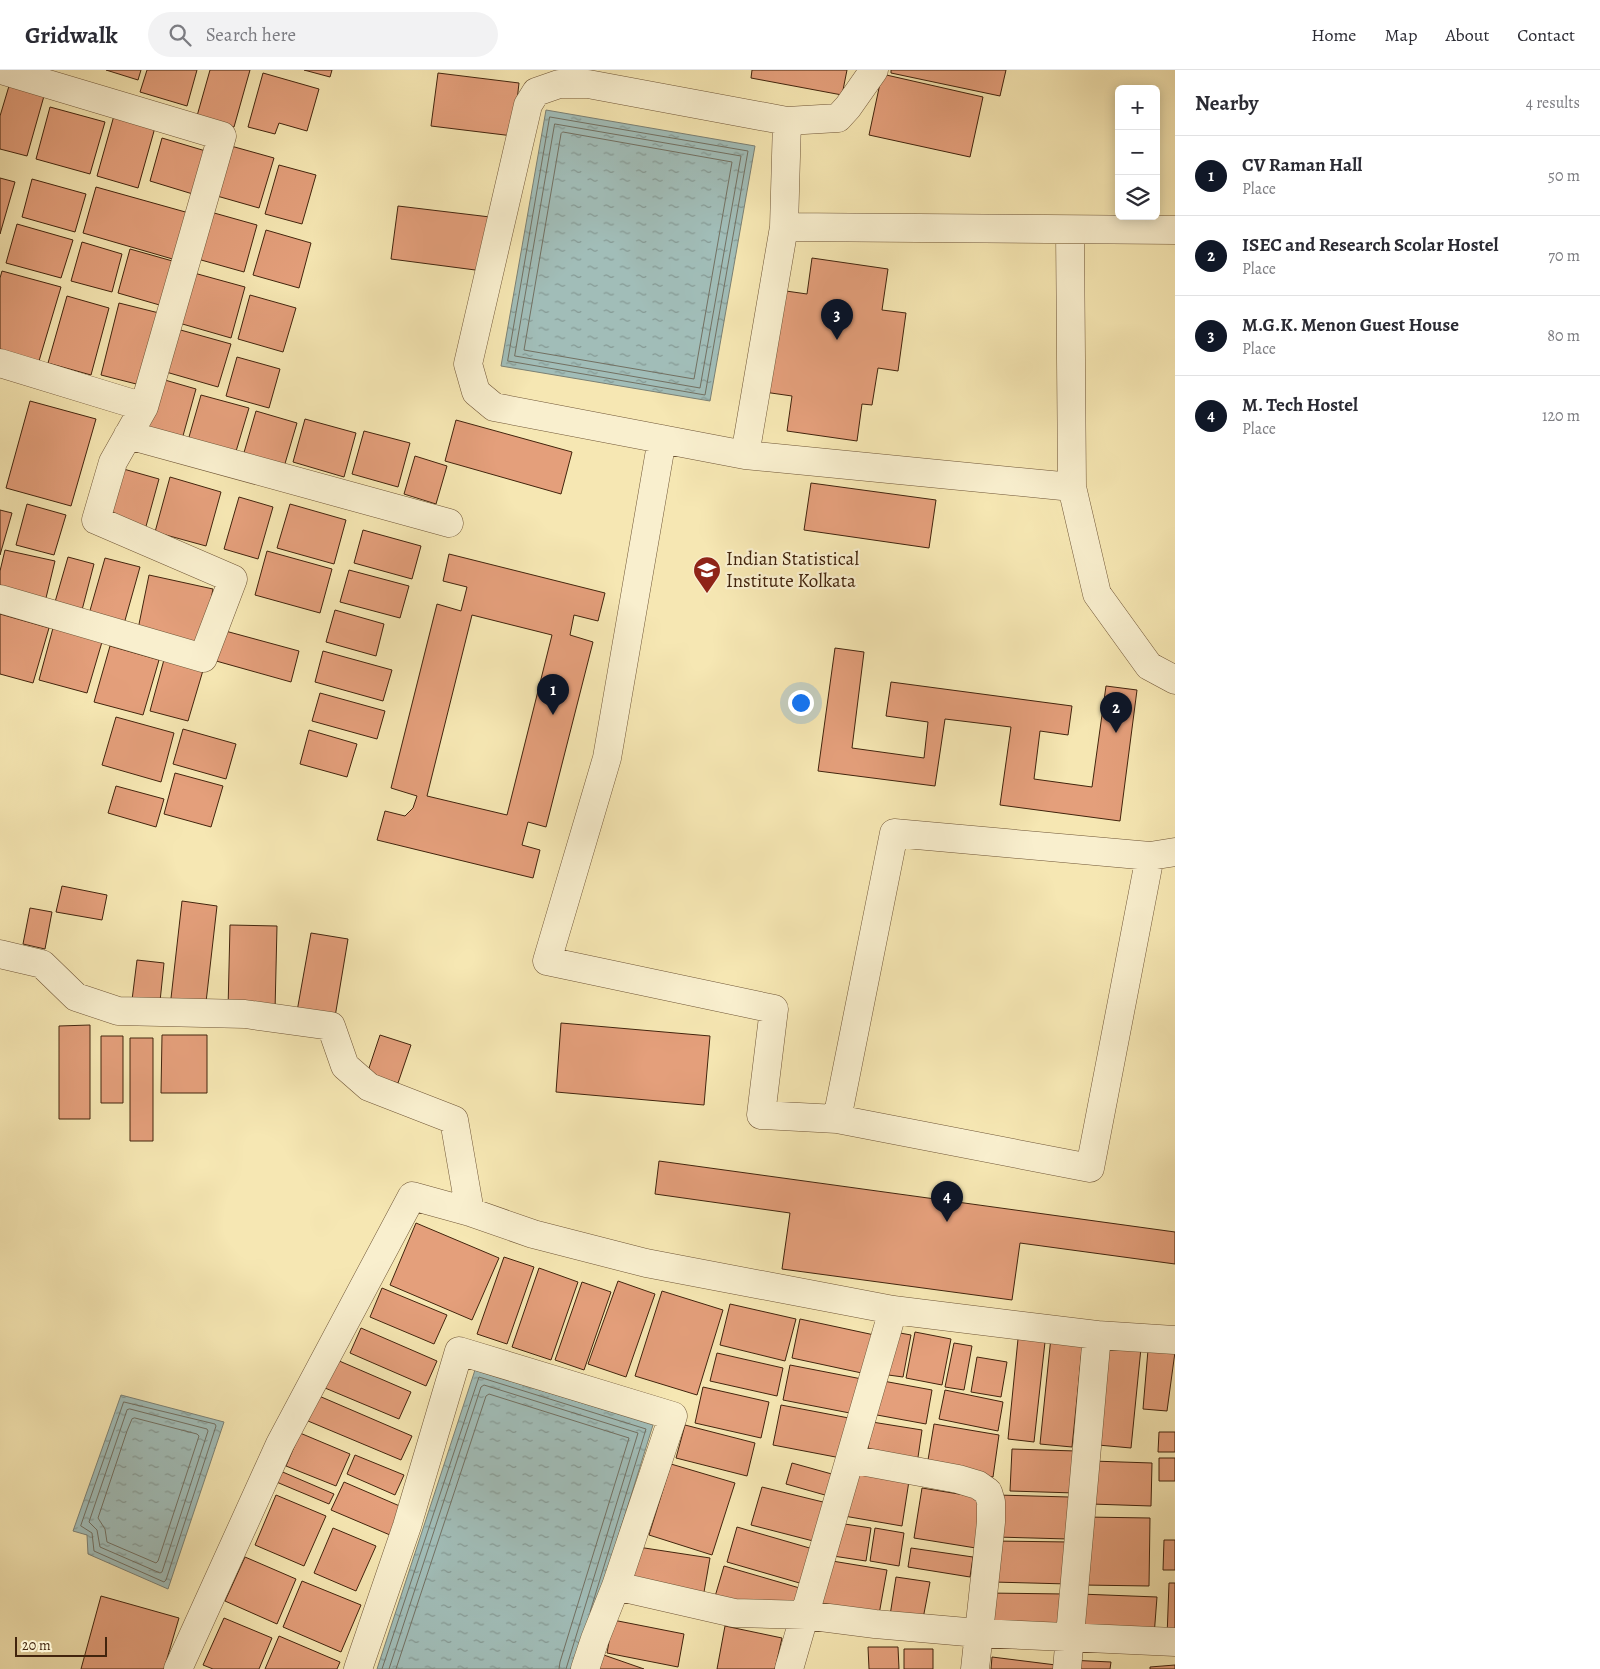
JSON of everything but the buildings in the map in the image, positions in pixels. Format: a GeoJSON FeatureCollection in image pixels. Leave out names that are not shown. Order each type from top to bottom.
{"type":"FeatureCollection","features":[{"type":"Feature","properties":{"kind":"street"},"geometry":{"type":"LineString","coordinates":[[0,599],[203,658],[233,579],[96,520],[113,462],[144,407],[222,136],[1,70]]}},
{"type":"Feature","properties":{"kind":"street"},"geometry":{"type":"LineString","coordinates":[[874,70],[838,118],[787,121],[588,84],[559,84],[536,92],[528,106],[468,364],[476,392],[494,407],[745,455],[1072,487]]}},
{"type":"Feature","properties":{"kind":"street"},"geometry":{"type":"LineString","coordinates":[[745,455],[784,227],[787,121]]}},
{"type":"Feature","properties":{"kind":"street"},"geometry":{"type":"LineString","coordinates":[[784,227],[1175,230]]}},
{"type":"Feature","properties":{"kind":"street"},"geometry":{"type":"LineString","coordinates":[[1070,230],[1072,487],[1097,594],[1149,666],[1175,680]]}},
{"type":"Feature","properties":{"kind":"street"},"geometry":{"type":"LineString","coordinates":[[0,363],[144,407]]}},
{"type":"Feature","properties":{"kind":"street"},"geometry":{"type":"LineString","coordinates":[[128,435],[449,523]]}},
{"type":"Feature","properties":{"kind":"street"},"geometry":{"type":"LineString","coordinates":[[662,439],[607,758],[547,961],[774,1009],[761,1115],[838,1119],[1090,1168],[1162,854],[894,832],[838,1119]]}},
{"type":"Feature","properties":{"kind":"street"},"geometry":{"type":"LineString","coordinates":[[0,954],[42,964],[76,998],[118,1010],[246,1014],[331,1026],[345,1066],[369,1087],[454,1120],[470,1212]]}},
{"type":"Feature","properties":{"kind":"street"},"geometry":{"type":"LineString","coordinates":[[178,1669],[280,1444],[384,1252],[412,1196],[470,1212],[533,1234],[646,1263],[893,1310],[1097,1335],[1175,1340]]}},
{"type":"Feature","properties":{"kind":"street"},"geometry":{"type":"LineString","coordinates":[[789,1669],[893,1310]]}},
{"type":"Feature","properties":{"kind":"street"},"geometry":{"type":"LineString","coordinates":[[1067,1669],[1097,1335]]}},
{"type":"Feature","properties":{"kind":"street"},"geometry":{"type":"LineString","coordinates":[[358,1669],[407,1526],[459,1351],[673,1416],[616,1586],[585,1669]]}},
{"type":"Feature","properties":{"kind":"street"},"geometry":{"type":"LineString","coordinates":[[850,1459],[958,1479],[978,1485],[988,1492],[991,1502],[991,1522],[975,1669]]}},
{"type":"Feature","properties":{"kind":"street"},"geometry":{"type":"LineString","coordinates":[[616,1586],[734,1613],[805,1615],[875,1624],[978,1633],[1175,1642]]}},
{"type":"Feature","properties":{"kind":"water"},"geometry":{"type":"Polygon","coordinates":[[[546,110],[755,146],[710,401],[501,366],[546,110]]]}},
{"type":"Feature","properties":{"kind":"water"},"geometry":{"type":"Polygon","coordinates":[[[475,1370],[653,1425],[577,1669],[377,1669],[475,1370]]]}},
{"type":"Feature","properties":{"kind":"water"},"geometry":{"type":"Polygon","coordinates":[[[121,1395],[224,1422],[168,1589],[88,1554],[87,1535],[73,1531],[121,1395]]]}},
{"type":"Feature","properties":{"kind":"place","name":"M.G.K. Menon Guest House"},"geometry":{"type":"Point","coordinates":[837,340]}},
{"type":"Feature","properties":{"kind":"place","name":"Indian Statistical Institute Kolkata"},"geometry":{"type":"Point","coordinates":[707,594]}},
{"type":"Feature","properties":{"kind":"place","name":"CV Raman Hall"},"geometry":{"type":"Point","coordinates":[553,715]}},
{"type":"Feature","properties":{"kind":"place","name":"ISEC and Research Scolar Hostel"},"geometry":{"type":"Point","coordinates":[1116,733]}},
{"type":"Feature","properties":{"kind":"place","name":"M. Tech Hostel"},"geometry":{"type":"Point","coordinates":[947,1222]}}]}
